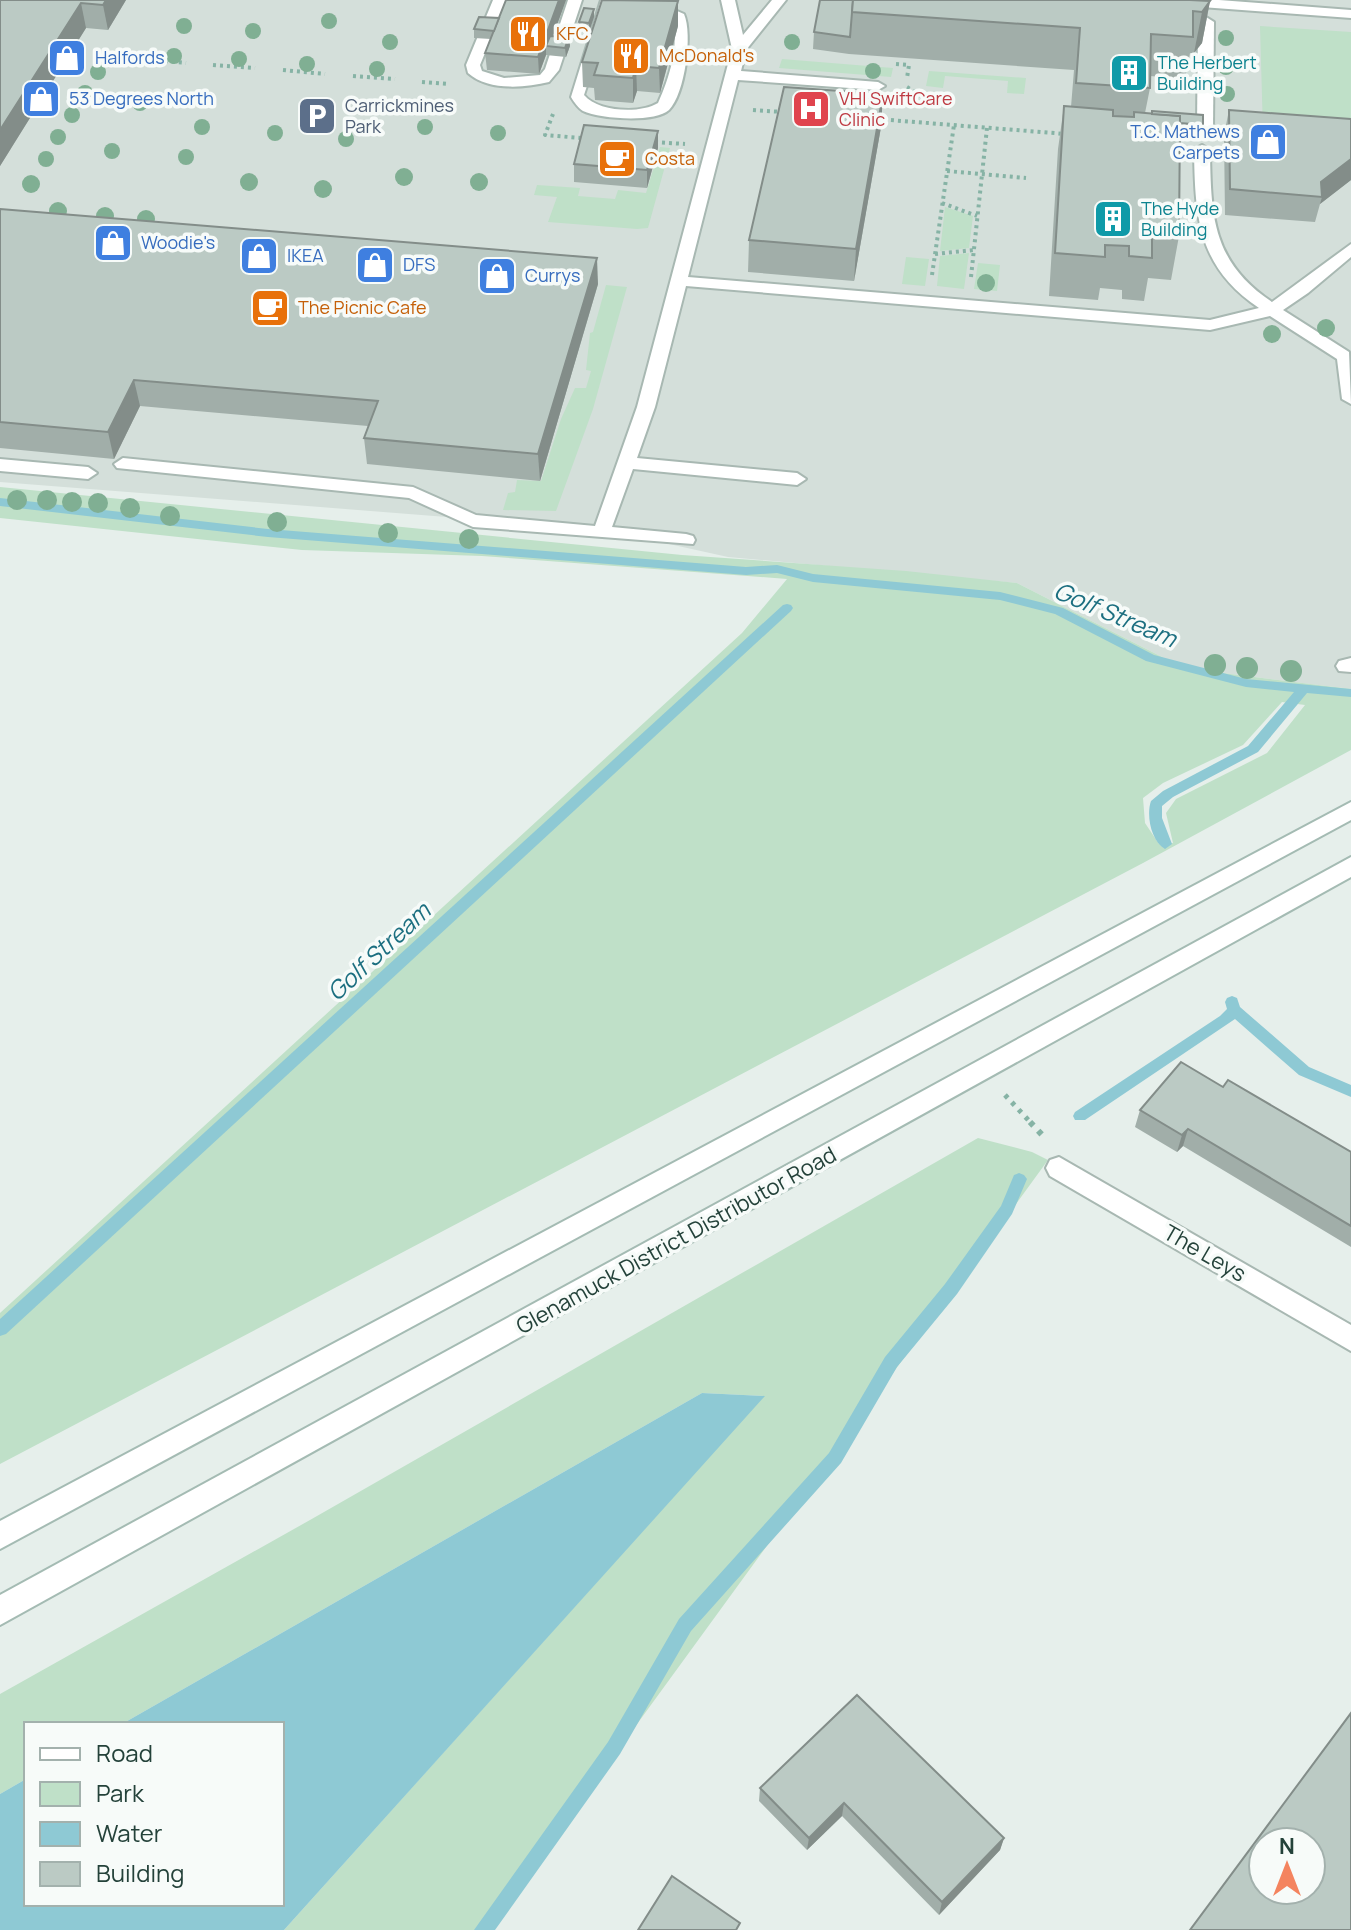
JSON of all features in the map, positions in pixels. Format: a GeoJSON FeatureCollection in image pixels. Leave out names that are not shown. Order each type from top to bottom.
{"type":"FeatureCollection","features":[{"type":"Feature","properties":{"kind":"main road"},"geometry":{"type":"LineString","coordinates":[[1205,127],[1206,22]]}},
{"type":"Feature","properties":{"kind":"main road"},"geometry":{"type":"LineString","coordinates":[[0,1536],[1351,810]]}},
{"type":"Feature","properties":{"kind":"main road","name":"Glenamuck District Distributor Road"},"geometry":{"type":"LineString","coordinates":[[0,1611],[1351,866]]}},
{"type":"Feature","properties":{"kind":"main road","name":"The Leys"},"geometry":{"type":"LineString","coordinates":[[1059,1168],[1351,1339]]}},
{"type":"Feature","properties":{"kind":"lane"},"geometry":{"type":"LineString","coordinates":[[500,0],[473,65],[475,73],[491,80],[523,82],[541,80],[552,70],[575,0]]}},
{"type":"Feature","properties":{"kind":"lane"},"geometry":{"type":"LineString","coordinates":[[608,0],[577,90],[580,101],[593,117],[623,123],[645,120],[666,103],[682,39],[677,14],[639,0]]}},
{"type":"Feature","properties":{"kind":"lane"},"geometry":{"type":"LineString","coordinates":[[728,0],[739,49]]}},
{"type":"Feature","properties":{"kind":"lane"},"geometry":{"type":"LineString","coordinates":[[602,531],[646,407],[739,49],[779,0]]}},
{"type":"Feature","properties":{"kind":"lane"},"geometry":{"type":"LineString","coordinates":[[1161,0],[1351,14]]}},
{"type":"Feature","properties":{"kind":"lane"},"geometry":{"type":"LineString","coordinates":[[732,75],[878,86]]}},
{"type":"Feature","properties":{"kind":"lane"},"geometry":{"type":"LineString","coordinates":[[1202,150],[1202,210],[1216,258],[1230,277],[1273,311],[1343,356],[1347,362],[1351,399]]}},
{"type":"Feature","properties":{"kind":"lane"},"geometry":{"type":"LineString","coordinates":[[679,281],[1184,325],[1234,323],[1273,311],[1351,249]]}},
{"type":"Feature","properties":{"kind":"lane"},"geometry":{"type":"LineString","coordinates":[[627,463],[797,479]]}},
{"type":"Feature","properties":{"kind":"lane"},"geometry":{"type":"LineString","coordinates":[[123,464],[413,493],[473,521],[686,540]]}},
{"type":"Feature","properties":{"kind":"lane"},"geometry":{"type":"LineString","coordinates":[[0,465],[88,473]]}},
{"type":"Feature","properties":{"kind":"path"},"geometry":{"type":"LineString","coordinates":[[144,59],[186,63]]}},
{"type":"Feature","properties":{"kind":"path"},"geometry":{"type":"LineString","coordinates":[[213,65],[255,68]]}},
{"type":"Feature","properties":{"kind":"path"},"geometry":{"type":"LineString","coordinates":[[283,70],[325,74]]}},
{"type":"Feature","properties":{"kind":"path"},"geometry":{"type":"LineString","coordinates":[[353,76],[395,79]]}},
{"type":"Feature","properties":{"kind":"path"},"geometry":{"type":"LineString","coordinates":[[724,108],[787,112]]}},
{"type":"Feature","properties":{"kind":"path"},"geometry":{"type":"LineString","coordinates":[[865,118],[1078,135]]}},
{"type":"Feature","properties":{"kind":"path"},"geometry":{"type":"LineString","coordinates":[[932,278],[954,125]]}},
{"type":"Feature","properties":{"kind":"path"},"geometry":{"type":"LineString","coordinates":[[971,279],[987,128]]}},
{"type":"Feature","properties":{"kind":"path"},"geometry":{"type":"LineString","coordinates":[[947,171],[1026,178]]}},
{"type":"Feature","properties":{"kind":"path"},"geometry":{"type":"LineString","coordinates":[[942,203],[977,216]]}},
{"type":"Feature","properties":{"kind":"path"},"geometry":{"type":"LineString","coordinates":[[935,254],[974,250]]}},
{"type":"Feature","properties":{"kind":"path"},"geometry":{"type":"LineString","coordinates":[[983,1071],[1044,1137],[1064,1151],[1059,1168]]}},
{"type":"Feature","properties":{"kind":"shaded area","name":"Carrickmines Park"},"geometry":{"type":"Polygon","coordinates":[[[0,0],[1351,0],[1351,689],[1215,672],[1164,658],[1017,583],[728,557],[601,529],[0,482],[0,0]]]}},
{"type":"Feature","properties":{"kind":"green space"},"geometry":{"type":"Polygon","coordinates":[[[1260,26],[1351,32],[1351,138],[1263,132],[1260,26]]]}},
{"type":"Feature","properties":{"kind":"green space"},"geometry":{"type":"Polygon","coordinates":[[[782,59],[893,68],[891,77],[779,68],[782,59]]]}},
{"type":"Feature","properties":{"kind":"green space"},"geometry":{"type":"Polygon","coordinates":[[[929,71],[1026,78],[1024,94],[1007,93],[1008,81],[945,76],[943,88],[926,86],[929,71]]]}},
{"type":"Feature","properties":{"kind":"green space"},"geometry":{"type":"Polygon","coordinates":[[[660,147],[670,148],[648,228],[548,222],[557,197],[534,195],[537,185],[580,188],[578,196],[615,199],[618,190],[646,193],[660,147]]]}},
{"type":"Feature","properties":{"kind":"green space"},"geometry":{"type":"Polygon","coordinates":[[[945,207],[973,216],[969,248],[940,251],[945,207]]]}},
{"type":"Feature","properties":{"kind":"green space"},"geometry":{"type":"Polygon","coordinates":[[[969,253],[964,289],[937,286],[940,256],[969,253]]]}},
{"type":"Feature","properties":{"kind":"green space"},"geometry":{"type":"Polygon","coordinates":[[[906,257],[929,259],[925,286],[902,284],[906,257]]]}},
{"type":"Feature","properties":{"kind":"green space"},"geometry":{"type":"Polygon","coordinates":[[[978,263],[1000,265],[997,291],[974,289],[978,263]]]}},
{"type":"Feature","properties":{"kind":"green space"},"geometry":{"type":"Polygon","coordinates":[[[606,285],[627,287],[593,409],[556,511],[503,510],[508,493],[515,492],[517,480],[541,481],[561,419],[575,388],[586,388],[591,371],[586,370],[590,333],[593,332],[606,285]]]}},
{"type":"Feature","properties":{"kind":"green space"},"geometry":{"type":"Polygon","coordinates":[[[0,487],[682,555],[906,571],[1017,583],[1164,658],[1215,672],[1351,689],[1351,750],[1143,863],[0,1464],[0,1313],[742,633],[787,579],[482,556],[302,550],[0,518],[0,487]],[[1282,702],[1243,745],[1163,783],[1143,798],[1145,823],[1159,844],[1173,843],[1166,813],[1176,799],[1267,753],[1305,705],[1282,702]]]}},
{"type":"Feature","properties":{"kind":"green space"},"geometry":{"type":"Polygon","coordinates":[[[978,1138],[1032,1152],[1048,1160],[487,1930],[284,1930],[764,1396],[702,1393],[126,1722],[24,1722],[24,1780],[0,1794],[0,1694],[978,1138]]]}},
{"type":"Feature","properties":{"kind":"water"},"geometry":{"type":"Polygon","coordinates":[[[702,1393],[765,1396],[284,1930],[0,1930],[0,1794],[24,1780],[24,1906],[284,1906],[284,1722],[126,1722],[702,1393]]]}},
{"type":"Feature","properties":{"kind":"building"},"geometry":{"type":"Polygon","coordinates":[[[0,0],[106,0],[103,5],[81,3],[0,130],[0,0]]]}},
{"type":"Feature","properties":{"kind":"building","name":"KFC"},"geometry":{"type":"Polygon","coordinates":[[[506,0],[559,0],[538,57],[485,53],[506,0]]]}},
{"type":"Feature","properties":{"kind":"building","name":"McDonald's"},"geometry":{"type":"Polygon","coordinates":[[[602,0],[678,1],[659,68],[636,66],[633,78],[594,75],[598,63],[582,62],[602,0]]]}},
{"type":"Feature","properties":{"kind":"building"},"geometry":{"type":"Polygon","coordinates":[[[820,0],[853,0],[850,37],[814,32],[820,0]]]}},
{"type":"Feature","properties":{"kind":"building"},"geometry":{"type":"Polygon","coordinates":[[[853,0],[1210,1],[1202,12],[1193,11],[1193,37],[1151,34],[1150,88],[1076,83],[1080,28],[852,12],[853,0]]]}},
{"type":"Feature","properties":{"kind":"building"},"geometry":{"type":"Polygon","coordinates":[[[584,8],[594,9],[589,23],[579,22],[584,8]]]}},
{"type":"Feature","properties":{"kind":"building"},"geometry":{"type":"Polygon","coordinates":[[[479,17],[499,18],[494,31],[474,29],[479,17]]]}},
{"type":"Feature","properties":{"kind":"building"},"geometry":{"type":"Polygon","coordinates":[[[550,36],[569,37],[565,48],[546,46],[550,36]]]}},
{"type":"Feature","properties":{"kind":"building"},"geometry":{"type":"Polygon","coordinates":[[[784,87],[883,94],[856,249],[749,240],[784,87]]]}},
{"type":"Feature","properties":{"kind":"building","name":"The Hyde Building"},"geometry":{"type":"Polygon","coordinates":[[[1064,106],[1113,110],[1113,116],[1134,117],[1134,112],[1180,116],[1179,236],[1152,234],[1152,258],[1129,256],[1129,246],[1105,245],[1105,257],[1055,253],[1064,106]]]}},
{"type":"Feature","properties":{"kind":"building"},"geometry":{"type":"Polygon","coordinates":[[[1229,110],[1351,119],[1351,159],[1321,182],[1322,197],[1230,189],[1229,110]]]}},
{"type":"Feature","properties":{"kind":"building"},"geometry":{"type":"Polygon","coordinates":[[[1152,111],[1203,115],[1203,125],[1180,123],[1180,116],[1152,114],[1152,111]]]}},
{"type":"Feature","properties":{"kind":"building"},"geometry":{"type":"Polygon","coordinates":[[[584,125],[658,131],[647,170],[574,164],[584,125]]]}},
{"type":"Feature","properties":{"kind":"building"},"geometry":{"type":"Polygon","coordinates":[[[0,209],[597,258],[538,454],[364,438],[378,401],[134,380],[108,432],[0,422],[0,209]]]}},
{"type":"Feature","properties":{"kind":"building"},"geometry":{"type":"Polygon","coordinates":[[[1181,1062],[1223,1087],[1228,1080],[1351,1152],[1351,1226],[1188,1129],[1182,1135],[1140,1110],[1181,1062]]]}},
{"type":"Feature","properties":{"kind":"building"},"geometry":{"type":"Polygon","coordinates":[[[857,1695],[1004,1838],[942,1902],[844,1803],[809,1838],[760,1788],[857,1695]]]}},
{"type":"Feature","properties":{"kind":"building"},"geometry":{"type":"Polygon","coordinates":[[[1351,1713],[1351,1930],[1190,1930],[1247,1853],[1247,1906],[1327,1906],[1327,1826],[1267,1826],[1351,1713]]]}},
{"type":"Feature","properties":{"kind":"building"},"geometry":{"type":"Polygon","coordinates":[[[672,1876],[740,1923],[736,1930],[638,1930],[672,1876]]]}},
{"type":"Feature","properties":{"kind":"waterway"},"geometry":{"type":"LineString","coordinates":[[0,502],[268,533],[746,571],[777,569],[813,578],[1000,596],[1059,611],[1150,658],[1246,683],[1351,693]]}},
{"type":"Feature","properties":{"kind":"waterway","name":"Golf Stream"},"geometry":{"type":"LineString","coordinates":[[0,1329],[787,608]]}},
{"type":"Feature","properties":{"kind":"waterway"},"geometry":{"type":"LineString","coordinates":[[1165,844],[1155,818],[1156,804],[1168,794],[1253,749],[1303,690]]}},
{"type":"Feature","properties":{"kind":"waterway"},"geometry":{"type":"LineString","coordinates":[[1232,1002],[1234,1010]]}},
{"type":"Feature","properties":{"kind":"waterway"},"geometry":{"type":"LineString","coordinates":[[1080,1116],[1225,1020],[1234,1010]]}},
{"type":"Feature","properties":{"kind":"waterway"},"geometry":{"type":"LineString","coordinates":[[1234,1010],[1304,1071],[1351,1091]]}},
{"type":"Feature","properties":{"kind":"waterway"},"geometry":{"type":"LineString","coordinates":[[483,1930],[614,1748],[685,1625],[835,1458],[891,1362],[951,1289],[1007,1209],[1019,1179]]}},
{"type":"Feature","properties":{"kind":"place","name":"KFC"},"geometry":{"type":"Point","coordinates":[528,34]}},
{"type":"Feature","properties":{"kind":"place","name":"McDonald's"},"geometry":{"type":"Point","coordinates":[631,56]}},
{"type":"Feature","properties":{"kind":"place","name":"Halfords"},"geometry":{"type":"Point","coordinates":[67,58]}},
{"type":"Feature","properties":{"kind":"place","name":"The Herbert Building"},"geometry":{"type":"Point","coordinates":[1129,73]}},
{"type":"Feature","properties":{"kind":"place","name":"53 Degrees North"},"geometry":{"type":"Point","coordinates":[41,99]}},
{"type":"Feature","properties":{"kind":"place","name":"VHI SwiftCare Clinic"},"geometry":{"type":"Point","coordinates":[811,109]}},
{"type":"Feature","properties":{"kind":"place","name":"Carrickmines Park"},"geometry":{"type":"Point","coordinates":[317,116]}},
{"type":"Feature","properties":{"kind":"place","name":"T.C. Mathews Carpets"},"geometry":{"type":"Point","coordinates":[1268,142]}},
{"type":"Feature","properties":{"kind":"place","name":"Costa"},"geometry":{"type":"Point","coordinates":[617,159]}},
{"type":"Feature","properties":{"kind":"place","name":"The Hyde Building"},"geometry":{"type":"Point","coordinates":[1113,219]}},
{"type":"Feature","properties":{"kind":"place","name":"Woodie's"},"geometry":{"type":"Point","coordinates":[113,243]}},
{"type":"Feature","properties":{"kind":"place","name":"IKEA"},"geometry":{"type":"Point","coordinates":[259,256]}},
{"type":"Feature","properties":{"kind":"place","name":"DFS"},"geometry":{"type":"Point","coordinates":[375,265]}},
{"type":"Feature","properties":{"kind":"place","name":"Currys"},"geometry":{"type":"Point","coordinates":[497,276]}},
{"type":"Feature","properties":{"kind":"place","name":"The Picnic Cafe"},"geometry":{"type":"Point","coordinates":[270,308]}}]}
